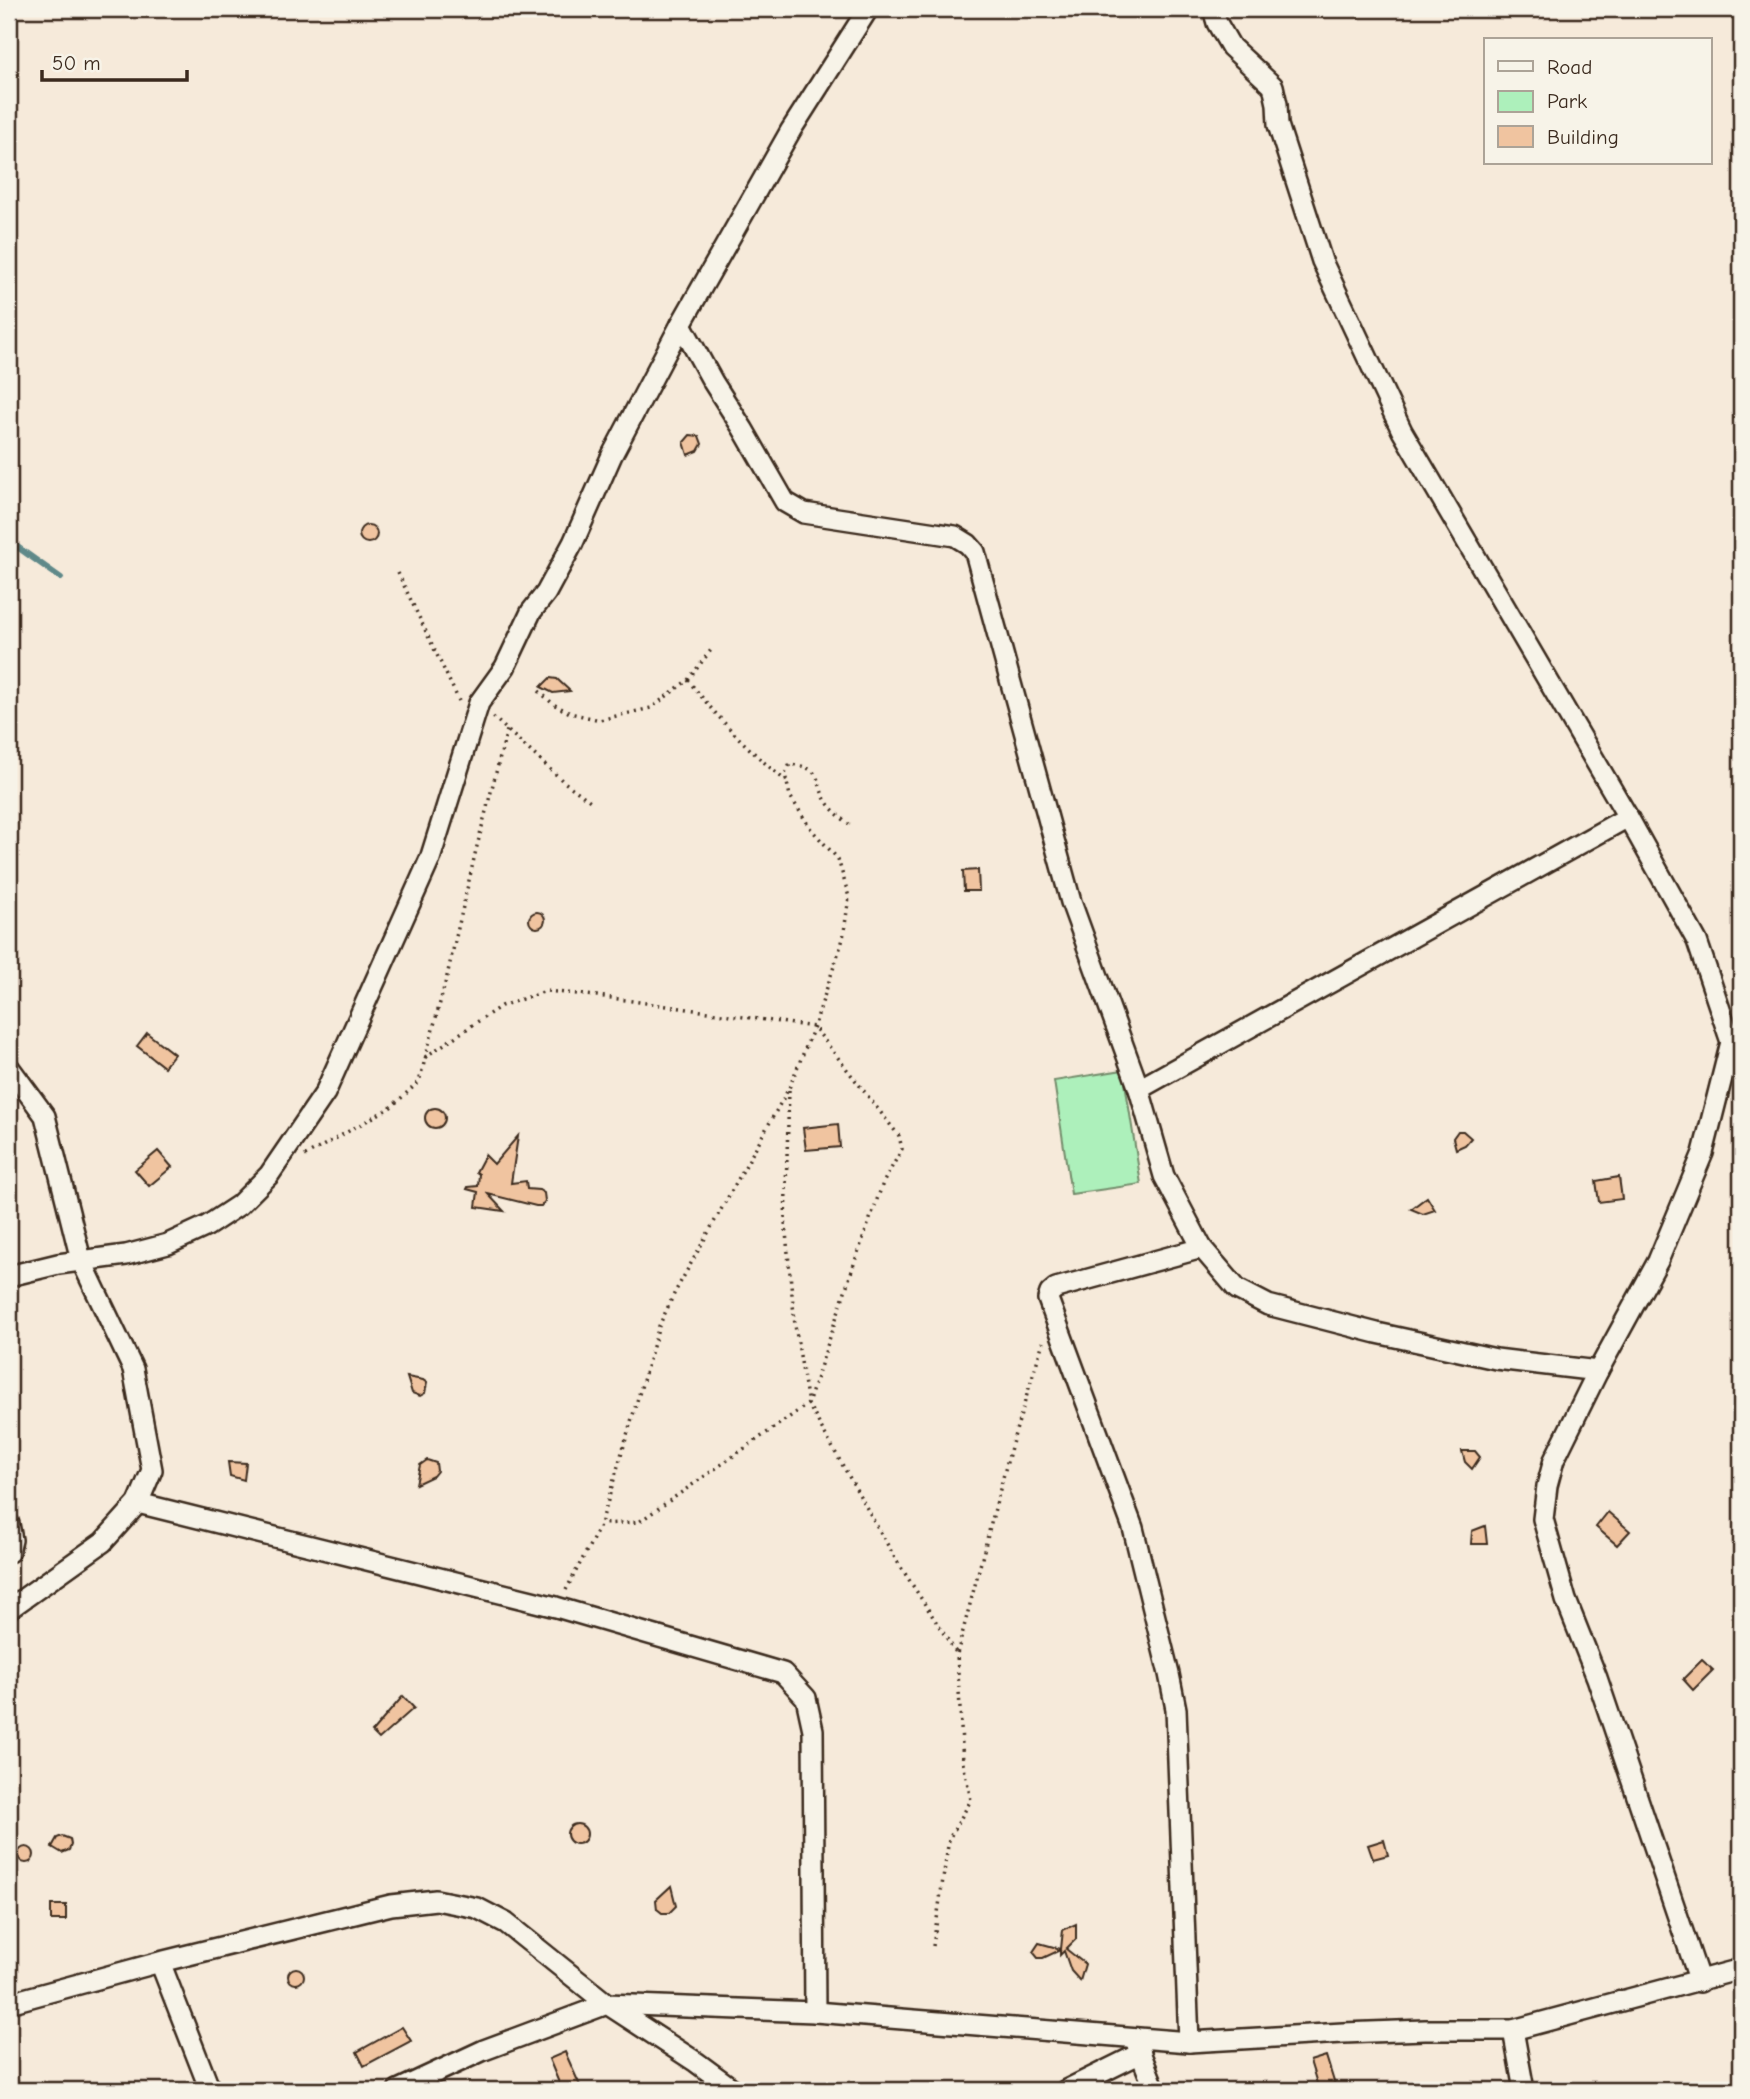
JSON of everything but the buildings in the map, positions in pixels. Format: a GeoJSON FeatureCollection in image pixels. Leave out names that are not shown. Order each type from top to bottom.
{"type":"FeatureCollection","features":[{"type":"Feature","properties":{"kind":"street"},"geometry":{"type":"LineString","coordinates":[[9,1276],[58,1264],[126,1255],[157,1247],[207,1226],[239,1205],[269,1175],[325,1093],[430,859],[479,703],[505,667],[531,612],[546,593],[562,563],[612,455],[681,324],[791,131],[868,9]]}},
{"type":"Feature","properties":{"kind":"street"},"geometry":{"type":"LineString","coordinates":[[1213,9],[1217,23],[1231,47],[1273,86],[1278,104],[1278,125],[1322,261],[1402,431],[1628,817],[1697,941],[1731,1042],[1703,1153],[1658,1261],[1598,1371],[1554,1460],[1543,1519],[1566,1600],[1597,1678],[1700,1982]]}},
{"type":"Feature","properties":{"kind":"street"},"geometry":{"type":"LineString","coordinates":[[681,324],[785,502],[804,513],[955,536],[975,552],[1070,902],[1139,1088],[1164,1176],[1202,1248],[1237,1289],[1268,1305],[1377,1333],[1496,1359],[1598,1371]]}},
{"type":"Feature","properties":{"kind":"street"},"geometry":{"type":"LineString","coordinates":[[1139,1088],[1628,817]]}},
{"type":"Feature","properties":{"kind":"street"},"geometry":{"type":"LineString","coordinates":[[9,1067],[45,1116],[81,1260],[133,1369],[152,1470],[138,1503],[103,1542],[9,1609]]}},
{"type":"Feature","properties":{"kind":"street"},"geometry":{"type":"LineString","coordinates":[[1189,2042],[1174,1697],[1133,1528],[1048,1299],[1056,1288],[1202,1248]]}},
{"type":"Feature","properties":{"kind":"street"},"geometry":{"type":"LineString","coordinates":[[138,1503],[556,1607],[783,1673],[806,1698],[813,1730],[815,2012]]}},
{"type":"Feature","properties":{"kind":"street"},"geometry":{"type":"LineString","coordinates":[[9,1524],[12,1540],[9,1552]]}},
{"type":"Feature","properties":{"kind":"street"},"geometry":{"type":"LineString","coordinates":[[9,2003],[160,1962],[391,1905],[436,1900],[477,1908],[506,1923],[607,2004],[734,2090]]}},
{"type":"Feature","properties":{"kind":"street"},"geometry":{"type":"LineString","coordinates":[[160,1962],[210,2090]]}},
{"type":"Feature","properties":{"kind":"street"},"geometry":{"type":"LineString","coordinates":[[398,2090],[484,2050],[607,2004],[815,2012],[1138,2046],[1343,2032],[1513,2030],[1741,1969]]}},
{"type":"Feature","properties":{"kind":"street"},"geometry":{"type":"LineString","coordinates":[[1513,2030],[1524,2090]]}},
{"type":"Feature","properties":{"kind":"street"},"geometry":{"type":"LineString","coordinates":[[1066,2090],[1138,2046]]}},
{"type":"Feature","properties":{"kind":"street"},"geometry":{"type":"LineString","coordinates":[[1138,2046],[1155,2090]]}},
{"type":"Feature","properties":{"kind":"path"},"geometry":{"type":"LineString","coordinates":[[398,573],[471,727]]}},
{"type":"Feature","properties":{"kind":"path"},"geometry":{"type":"LineString","coordinates":[[539,691],[553,704],[570,713],[600,720],[651,708],[688,680],[711,650]]}},
{"type":"Feature","properties":{"kind":"path"},"geometry":{"type":"LineString","coordinates":[[688,680],[721,722],[765,765],[788,783]]}},
{"type":"Feature","properties":{"kind":"path"},"geometry":{"type":"LineString","coordinates":[[479,703],[564,782],[593,803]]}},
{"type":"Feature","properties":{"kind":"path"},"geometry":{"type":"LineString","coordinates":[[305,1156],[391,1107],[419,1082],[507,730]]}},
{"type":"Feature","properties":{"kind":"path"},"geometry":{"type":"LineString","coordinates":[[556,1607],[601,1524],[659,1326],[675,1292],[789,1088],[814,1027],[843,939],[849,897],[838,859],[811,829],[790,796],[785,774],[790,764],[805,765],[819,779],[827,804],[850,825]]}},
{"type":"Feature","properties":{"kind":"path"},"geometry":{"type":"LineString","coordinates":[[425,1057],[501,1006],[546,992],[597,996],[814,1027],[899,1136],[902,1149],[883,1183],[808,1404],[639,1522],[601,1524]]}},
{"type":"Feature","properties":{"kind":"path"},"geometry":{"type":"LineString","coordinates":[[789,1088],[785,1223],[794,1325],[808,1404],[895,1558],[957,1654]]}},
{"type":"Feature","properties":{"kind":"path"},"geometry":{"type":"LineString","coordinates":[[933,1946],[949,1839],[971,1800],[963,1763],[957,1654],[1011,1447],[1052,1313]]}},
{"type":"Feature","properties":{"kind":"green space"},"geometry":{"type":"Polygon","coordinates":[[[1123,1070],[1141,1184],[1071,1194],[1054,1081],[1123,1070]]]}},
{"type":"Feature","properties":{"kind":"waterway"},"geometry":{"type":"LineString","coordinates":[[9,541],[61,578]]}}]}
